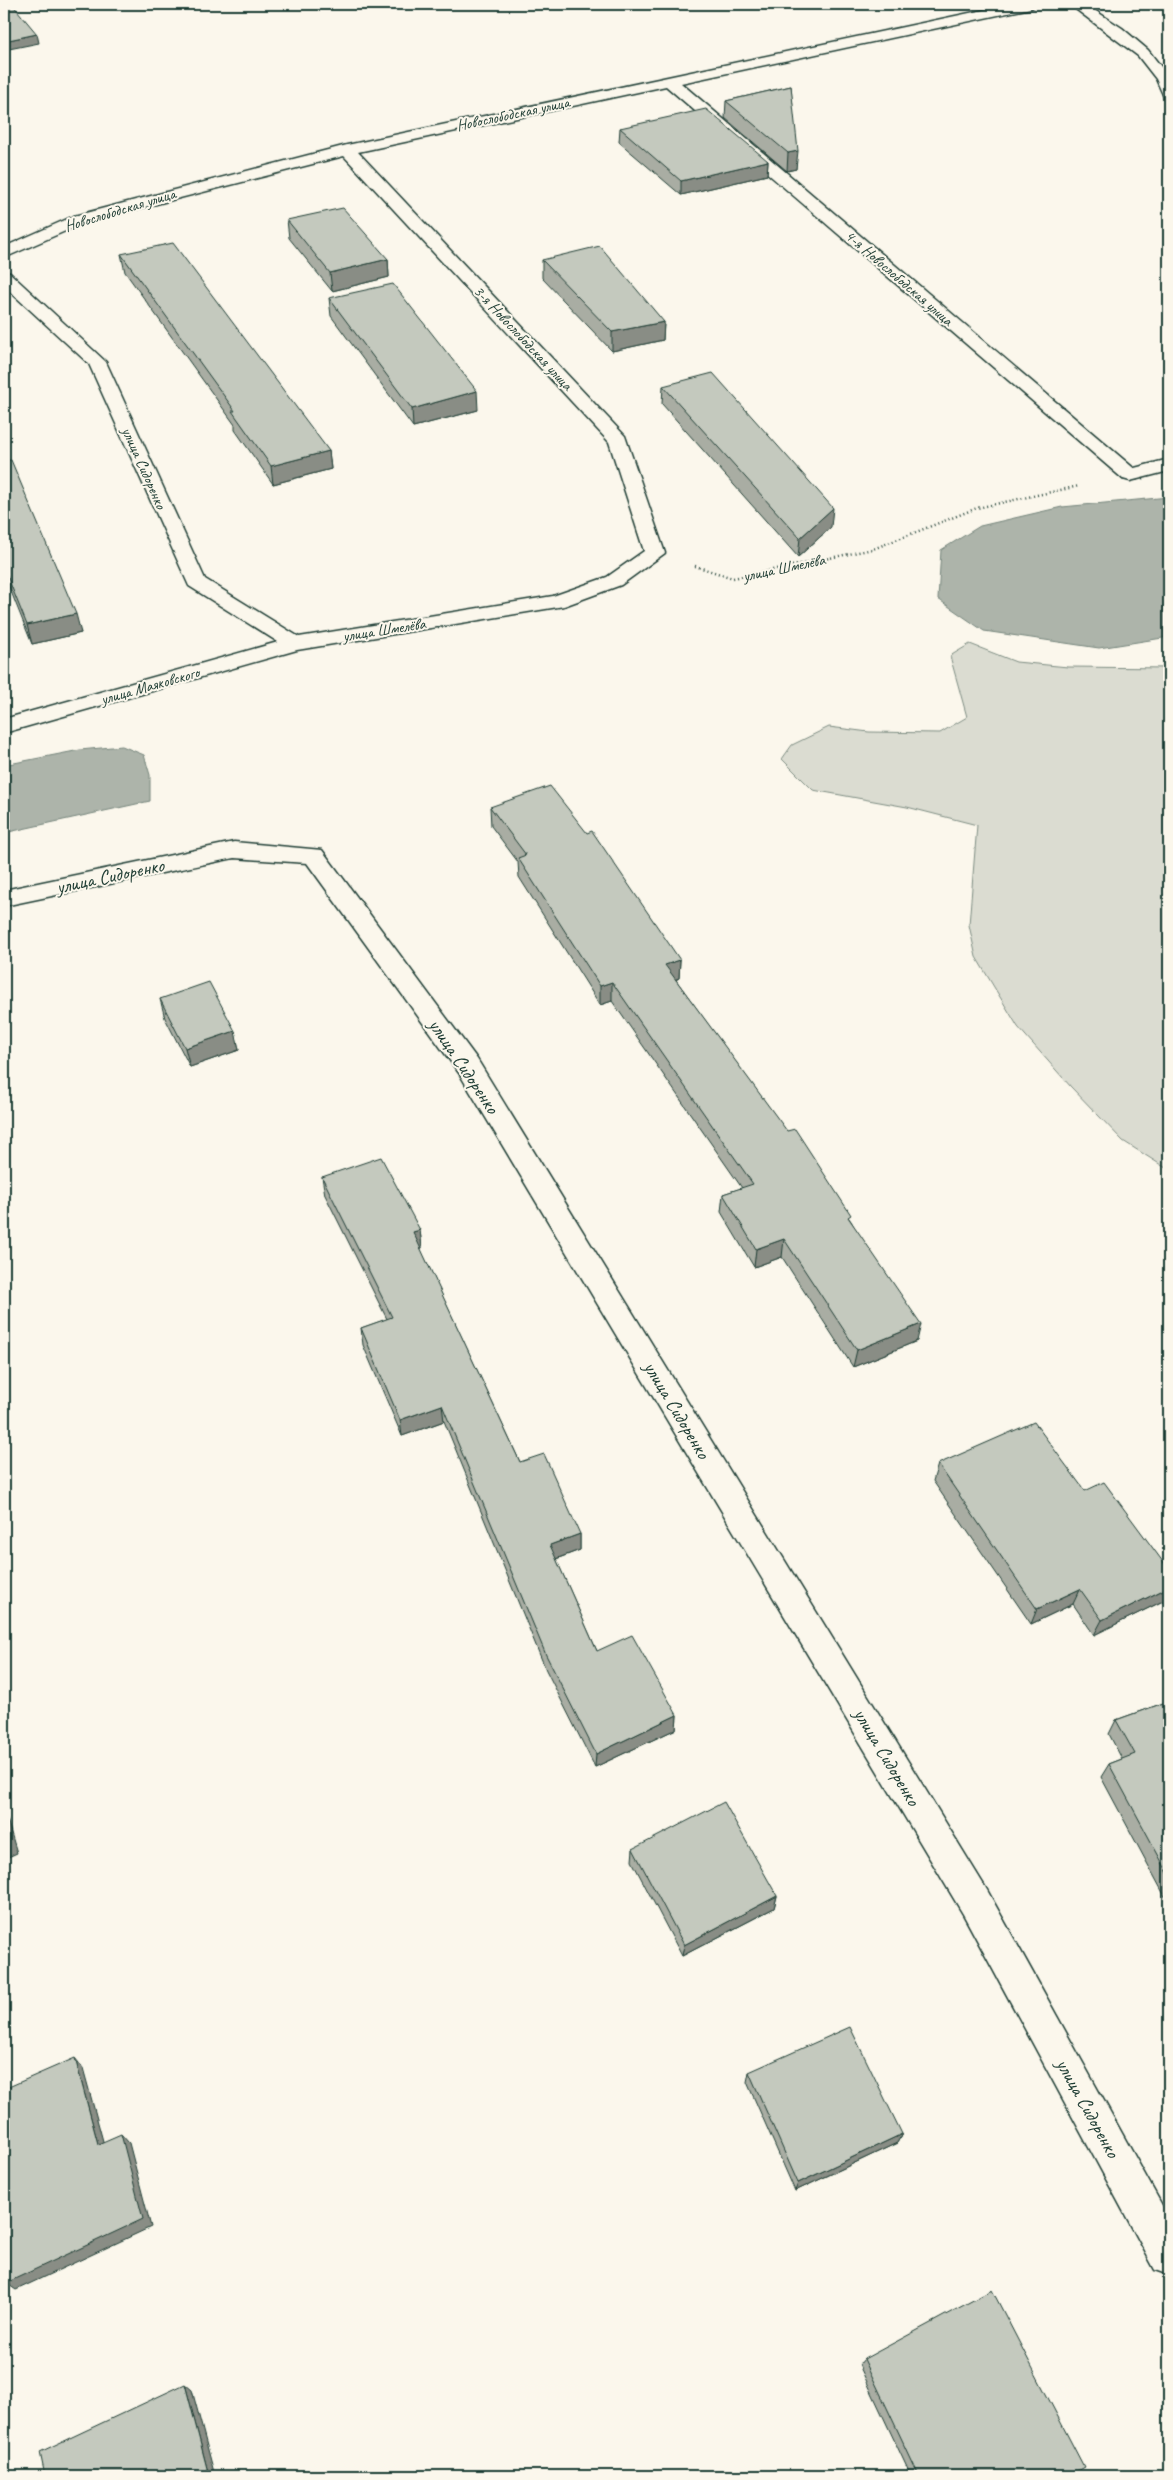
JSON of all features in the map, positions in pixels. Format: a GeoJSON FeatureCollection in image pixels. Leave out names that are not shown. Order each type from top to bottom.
{"type":"FeatureCollection","features":[{"type":"Feature","properties":{"kind":"street","name":"Новослободская улица"},"geometry":{"type":"LineString","coordinates":[[4,253],[80,219],[347,150],[1031,4]]}},
{"type":"Feature","properties":{"kind":"street"},"geometry":{"type":"LineString","coordinates":[[1076,4],[1118,32],[1148,56],[1167,86],[1169,94]]}},
{"type":"Feature","properties":{"kind":"street","name":"4-я Новослободская улица"},"geometry":{"type":"LineString","coordinates":[[668,80],[1130,475]]}},
{"type":"Feature","properties":{"kind":"street","name":"3-я Новослободская улица"},"geometry":{"type":"LineString","coordinates":[[347,150],[618,440],[655,552]]}},
{"type":"Feature","properties":{"kind":"street","name":"улица Сидоренко"},"geometry":{"type":"LineString","coordinates":[[4,277],[97,362],[196,582],[295,644]]}},
{"type":"Feature","properties":{"kind":"street"},"geometry":{"type":"LineString","coordinates":[[1130,475],[1169,465]]}},
{"type":"Feature","properties":{"kind":"street","name":"улица Шмелёва"},"geometry":{"type":"LineString","coordinates":[[295,644],[558,602],[614,581],[655,552]]}},
{"type":"Feature","properties":{"kind":"street","name":"улица Маяковского"},"geometry":{"type":"LineString","coordinates":[[4,726],[295,644]]}},
{"type":"Feature","properties":{"kind":"street","name":"улица Сидоренко"},"geometry":{"type":"LineString","coordinates":[[4,898],[234,850],[314,856],[468,1066],[975,1902],[1169,2256]]}},
{"type":"Feature","properties":{"kind":"path","name":"улица Шмелёва"},"geometry":{"type":"LineString","coordinates":[[655,552],[734,578],[873,549],[977,508],[1130,475]]}},
{"type":"Feature","properties":{"kind":"shaded area"},"geometry":{"type":"Polygon","coordinates":[[[1169,497],[1169,637],[1099,648],[984,631],[938,599],[941,550],[980,526],[1062,507],[1169,497]]]}},
{"type":"Feature","properties":{"kind":"shaded area"},"geometry":{"type":"Polygon","coordinates":[[[970,644],[1016,662],[1068,667],[1169,668],[1169,1170],[1123,1141],[1071,1087],[1018,1027],[976,957],[969,925],[977,825],[907,807],[813,790],[782,759],[792,745],[829,727],[869,732],[940,733],[967,717],[950,656],[970,644]]]}},
{"type":"Feature","properties":{"kind":"shaded area"},"geometry":{"type":"Polygon","coordinates":[[[122,746],[144,755],[150,775],[150,801],[4,833],[4,765],[80,750],[122,746]]]}},
{"type":"Feature","properties":{"kind":"building"},"geometry":{"type":"Polygon","coordinates":[[[4,4],[12,4],[37,34],[4,41],[4,4]]]}},
{"type":"Feature","properties":{"kind":"building"},"geometry":{"type":"Polygon","coordinates":[[[791,86],[798,151],[788,153],[726,101],[791,86]]]}},
{"type":"Feature","properties":{"kind":"building"},"geometry":{"type":"Polygon","coordinates":[[[706,109],[768,161],[681,181],[620,128],[706,109]]]}},
{"type":"Feature","properties":{"kind":"building"},"geometry":{"type":"Polygon","coordinates":[[[343,208],[388,259],[330,273],[287,220],[343,208]]]}},
{"type":"Feature","properties":{"kind":"building"},"geometry":{"type":"Polygon","coordinates":[[[173,243],[329,451],[271,466],[232,411],[235,411],[121,254],[173,243]]]}},
{"type":"Feature","properties":{"kind":"building"},"geometry":{"type":"Polygon","coordinates":[[[600,246],[664,322],[612,332],[542,260],[600,246]]]}},
{"type":"Feature","properties":{"kind":"building"},"geometry":{"type":"Polygon","coordinates":[[[393,284],[477,391],[412,409],[329,298],[393,284]]]}},
{"type":"Feature","properties":{"kind":"building"},"geometry":{"type":"Polygon","coordinates":[[[713,373],[833,508],[800,538],[663,386],[713,373]]]}},
{"type":"Feature","properties":{"kind":"building"},"geometry":{"type":"Polygon","coordinates":[[[11,460],[76,614],[27,625],[4,568],[4,461],[11,460]]]}},
{"type":"Feature","properties":{"kind":"building"},"geometry":{"type":"Polygon","coordinates":[[[550,786],[587,833],[592,831],[680,960],[665,965],[787,1131],[795,1129],[851,1215],[848,1217],[921,1324],[857,1350],[784,1239],[756,1249],[723,1194],[753,1184],[612,982],[600,986],[518,858],[526,855],[490,807],[550,786]]]}},
{"type":"Feature","properties":{"kind":"building"},"geometry":{"type":"Polygon","coordinates":[[[209,982],[235,1031],[185,1048],[160,999],[209,982]]]}},
{"type":"Feature","properties":{"kind":"building"},"geometry":{"type":"Polygon","coordinates":[[[381,1157],[420,1230],[413,1232],[520,1462],[544,1454],[580,1534],[550,1545],[597,1651],[632,1635],[677,1715],[596,1754],[546,1655],[442,1405],[400,1420],[361,1328],[392,1317],[322,1177],[381,1157]]]}},
{"type":"Feature","properties":{"kind":"building"},"geometry":{"type":"Polygon","coordinates":[[[1034,1422],[1085,1491],[1104,1482],[1169,1570],[1169,1587],[1102,1620],[1080,1589],[1037,1609],[938,1464],[1034,1422]]]}},
{"type":"Feature","properties":{"kind":"building"},"geometry":{"type":"Polygon","coordinates":[[[1169,1701],[1169,1875],[1109,1764],[1135,1754],[1116,1720],[1169,1701]]]}},
{"type":"Feature","properties":{"kind":"building"},"geometry":{"type":"Polygon","coordinates":[[[724,1802],[777,1896],[684,1945],[633,1849],[724,1802]]]}},
{"type":"Feature","properties":{"kind":"building"},"geometry":{"type":"Polygon","coordinates":[[[4,1826],[8,1841],[4,1842],[4,1826]]]}},
{"type":"Feature","properties":{"kind":"building"},"geometry":{"type":"Polygon","coordinates":[[[850,2027],[902,2134],[798,2183],[749,2072],[850,2027]]]}},
{"type":"Feature","properties":{"kind":"building"},"geometry":{"type":"Polygon","coordinates":[[[75,2058],[98,2144],[121,2134],[143,2219],[6,2283],[4,2275],[4,2089],[75,2058]]]}},
{"type":"Feature","properties":{"kind":"building"},"geometry":{"type":"Polygon","coordinates":[[[992,2290],[1084,2467],[1068,2476],[919,2476],[864,2359],[992,2290]]]}},
{"type":"Feature","properties":{"kind":"building"},"geometry":{"type":"Polygon","coordinates":[[[185,2384],[209,2476],[45,2476],[40,2452],[185,2384]]]}}]}
